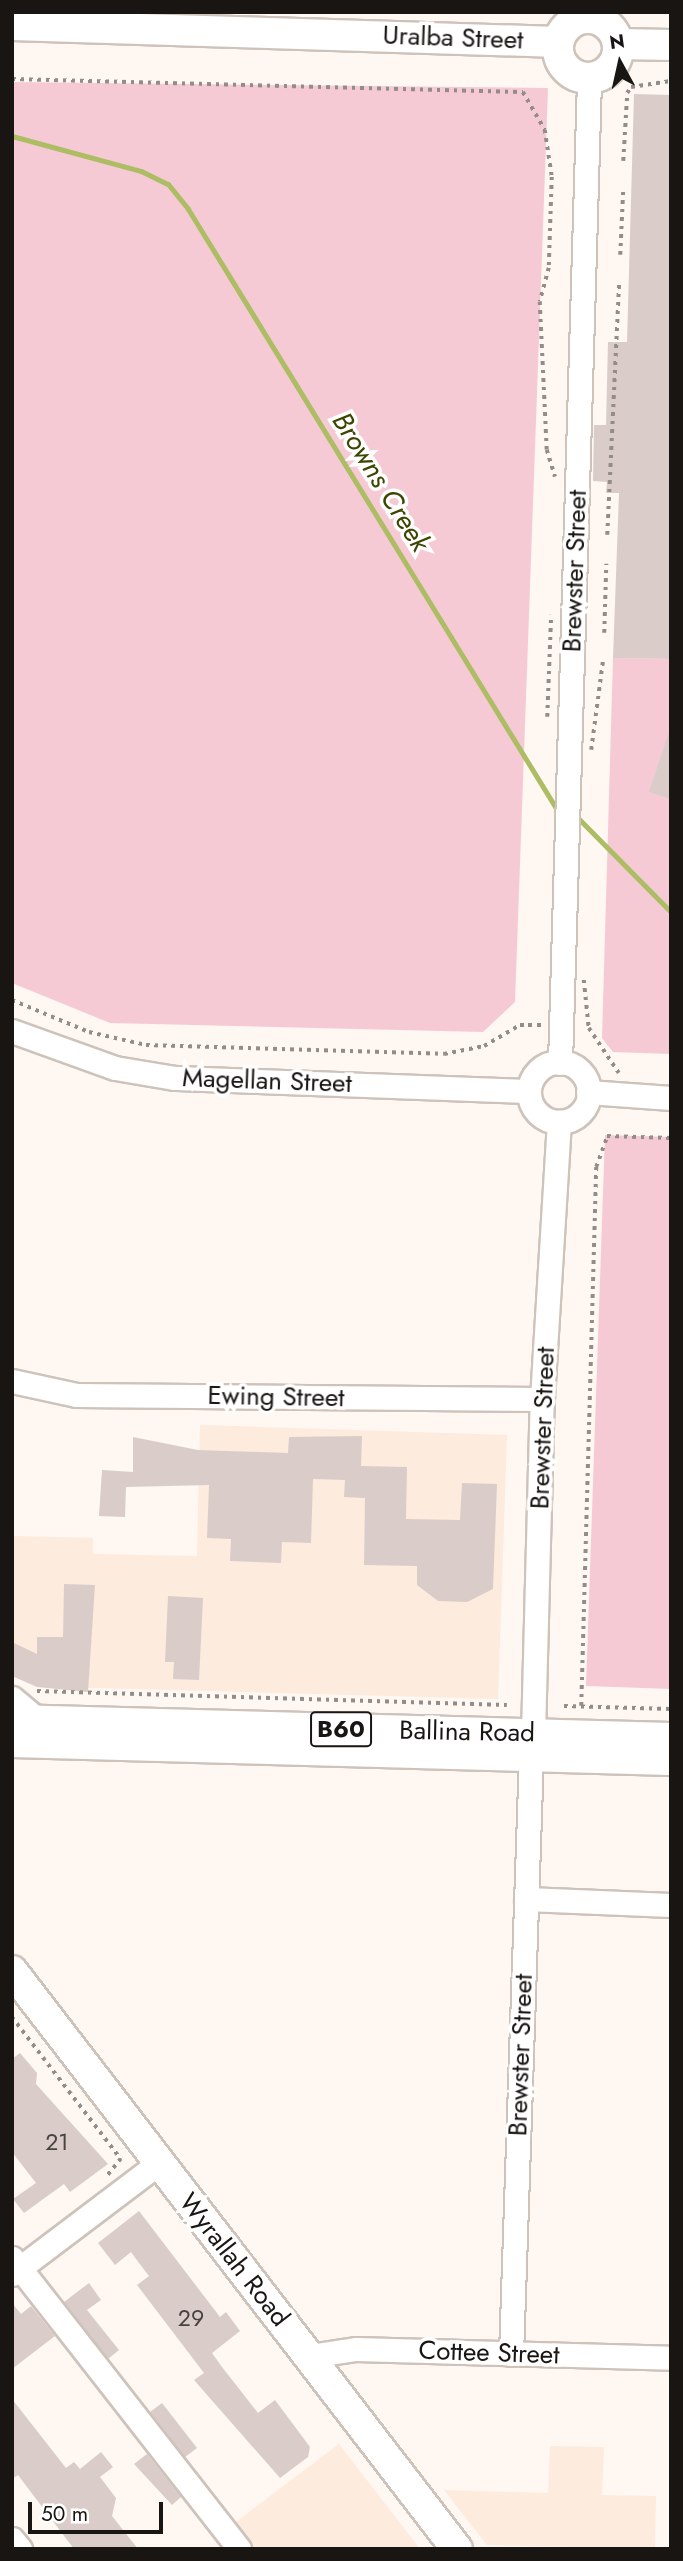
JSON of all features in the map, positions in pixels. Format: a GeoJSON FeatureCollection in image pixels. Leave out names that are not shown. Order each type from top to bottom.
{"type":"FeatureCollection","features":[{"type":"Feature","properties":{"kind":"main road"},"geometry":{"type":"LineString","coordinates":[[588,15],[611,29],[618,44],[607,71],[589,78],[565,67],[558,42],[569,25],[588,15]]}},
{"type":"Feature","properties":{"kind":"main road","name":"Uralba Street"},"geometry":{"type":"LineString","coordinates":[[12,25],[558,42]]}},
{"type":"Feature","properties":{"kind":"main road"},"geometry":{"type":"LineString","coordinates":[[618,44],[671,45]]}},
{"type":"Feature","properties":{"kind":"main road","name":"Ballina Road"},"geometry":{"type":"LineString","coordinates":[[25,1720],[532,1745],[671,1760]]}},
{"type":"Feature","properties":{"kind":"main road","name":"Ballina Road"},"geometry":{"type":"LineString","coordinates":[[12,1742],[532,1745],[671,1738]]}},
{"type":"Feature","properties":{"kind":"main road","name":"Wyrallah Road"},"geometry":{"type":"LineString","coordinates":[[12,1971],[457,2549]]}},
{"type":"Feature","properties":{"kind":"street","name":"Brewster Street"},"geometry":{"type":"LineString","coordinates":[[559,1063],[589,78]]}},
{"type":"Feature","properties":{"kind":"street","name":"Magellan Street"},"geometry":{"type":"LineString","coordinates":[[12,1031],[77,1057],[174,1078],[529,1091]]}},
{"type":"Feature","properties":{"kind":"street"},"geometry":{"type":"LineString","coordinates":[[559,1063],[578,1070],[589,1092],[582,1111],[559,1122],[537,1113],[529,1091],[538,1071],[559,1063]]}},
{"type":"Feature","properties":{"kind":"street"},"geometry":{"type":"LineString","coordinates":[[589,1092],[671,1098]]}},
{"type":"Feature","properties":{"kind":"street","name":"Brewster Street"},"geometry":{"type":"LineString","coordinates":[[511,2354],[542,1399],[559,1122]]}},
{"type":"Feature","properties":{"kind":"street","name":"Ewing Street"},"geometry":{"type":"LineString","coordinates":[[12,1381],[76,1395],[542,1399]]}},
{"type":"Feature","properties":{"kind":"street"},"geometry":{"type":"LineString","coordinates":[[18,1692],[25,1720]]}},
{"type":"Feature","properties":{"kind":"street"},"geometry":{"type":"LineString","coordinates":[[526,1899],[671,1905]]}},
{"type":"Feature","properties":{"kind":"street"},"geometry":{"type":"LineString","coordinates":[[159,2164],[15,2267],[239,2549]]}},
{"type":"Feature","properties":{"kind":"street","name":"Cottee Street"},"geometry":{"type":"LineString","coordinates":[[309,2356],[356,2349],[671,2358]]}},
{"type":"Feature","properties":{"kind":"street"},"geometry":{"type":"LineString","coordinates":[[12,2539],[20,2549]]}},
{"type":"Feature","properties":{"kind":"path"},"geometry":{"type":"LineString","coordinates":[[12,79],[523,92],[545,130],[552,177],[549,268],[540,302],[547,341],[546,438],[555,485]]}},
{"type":"Feature","properties":{"kind":"path"},"geometry":{"type":"LineString","coordinates":[[623,160],[627,93],[631,87],[671,81]]}},
{"type":"Feature","properties":{"kind":"path"},"geometry":{"type":"LineString","coordinates":[[620,255],[623,188]]}},
{"type":"Feature","properties":{"kind":"path"},"geometry":{"type":"LineString","coordinates":[[607,535],[620,283]]}},
{"type":"Feature","properties":{"kind":"path"},"geometry":{"type":"LineString","coordinates":[[604,633],[606,564]]}},
{"type":"Feature","properties":{"kind":"path"},"geometry":{"type":"LineString","coordinates":[[547,717],[551,606]]}},
{"type":"Feature","properties":{"kind":"path"},"geometry":{"type":"LineString","coordinates":[[590,764],[603,659]]}},
{"type":"Feature","properties":{"kind":"path"},"geometry":{"type":"LineString","coordinates":[[584,966],[587,1024],[620,1075]]}},
{"type":"Feature","properties":{"kind":"path"},"geometry":{"type":"LineString","coordinates":[[12,1000],[89,1032],[146,1045],[444,1054],[484,1046],[520,1025],[541,1025]]}},
{"type":"Feature","properties":{"kind":"path"},"geometry":{"type":"LineString","coordinates":[[581,1706],[596,1167],[607,1136],[671,1138]]}},
{"type":"Feature","properties":{"kind":"path"},"geometry":{"type":"LineString","coordinates":[[18,1692],[507,1705]]}},
{"type":"Feature","properties":{"kind":"path"},"geometry":{"type":"LineString","coordinates":[[564,1706],[671,1709]]}},
{"type":"Feature","properties":{"kind":"path"},"geometry":{"type":"LineString","coordinates":[[12,2017],[121,2159],[105,2181],[115,2195]]}},
{"type":"Feature","properties":{"kind":"shaded area"},"geometry":{"type":"Polygon","coordinates":[[[12,82],[548,88],[515,1002],[483,1032],[110,1023],[12,983],[12,82]]]}},
{"type":"Feature","properties":{"kind":"shaded area"},"geometry":{"type":"Polygon","coordinates":[[[613,658],[671,659],[671,1054],[613,1052],[602,1038],[613,658]]]}},
{"type":"Feature","properties":{"kind":"shaded area"},"geometry":{"type":"Polygon","coordinates":[[[605,1135],[671,1137],[671,1689],[586,1686],[605,1135]]]}},
{"type":"Feature","properties":{"kind":"shaded area"},"geometry":{"type":"Polygon","coordinates":[[[200,1425],[507,1435],[498,1699],[60,1687],[12,1676],[12,1536],[93,1538],[93,1554],[197,1556],[200,1425]]]}},
{"type":"Feature","properties":{"kind":"shaded area"},"geometry":{"type":"Polygon","coordinates":[[[339,2444],[420,2549],[250,2549],[232,2525],[339,2444]]]}},
{"type":"Feature","properties":{"kind":"shaded area"},"geometry":{"type":"Polygon","coordinates":[[[550,2446],[604,2447],[602,2495],[656,2496],[655,2549],[487,2545],[444,2490],[548,2493],[550,2446]]]}},
{"type":"Feature","properties":{"kind":"building"},"geometry":{"type":"Polygon","coordinates":[[[634,94],[671,95],[671,659],[613,658],[619,493],[606,493],[607,482],[593,481],[594,425],[606,425],[608,342],[627,342],[634,94]]]}},
{"type":"Feature","properties":{"kind":"building"},"geometry":{"type":"Polygon","coordinates":[[[668,735],[671,735],[671,799],[649,792],[668,735]]]}},
{"type":"Feature","properties":{"kind":"building"},"geometry":{"type":"Polygon","coordinates":[[[362,1436],[361,1466],[407,1467],[406,1519],[460,1520],[462,1483],[497,1484],[493,1589],[467,1602],[438,1601],[417,1585],[417,1566],[364,1565],[365,1498],[344,1497],[345,1480],[313,1479],[311,1543],[282,1542],[281,1563],[230,1561],[231,1539],[207,1538],[209,1485],[126,1487],[125,1517],[99,1516],[102,1470],[133,1472],[133,1437],[198,1450],[288,1453],[289,1437],[362,1436]]]}},
{"type":"Feature","properties":{"kind":"building"},"geometry":{"type":"Polygon","coordinates":[[[64,1584],[95,1585],[88,1692],[37,1687],[12,1676],[12,1642],[37,1654],[37,1637],[63,1637],[64,1584]]]}},
{"type":"Feature","properties":{"kind":"building"},"geometry":{"type":"Polygon","coordinates":[[[168,1596],[203,1598],[199,1680],[173,1679],[174,1662],[165,1662],[168,1596]]]}},
{"type":"Feature","properties":{"kind":"building"},"geometry":{"type":"Polygon","coordinates":[[[20,2053],[37,2073],[36,2084],[108,2164],[70,2192],[64,2184],[24,2213],[13,2199],[36,2183],[12,2152],[12,2059],[20,2053]]]}},
{"type":"Feature","properties":{"kind":"building"},"geometry":{"type":"Polygon","coordinates":[[[139,2211],[220,2317],[226,2312],[240,2331],[212,2353],[222,2367],[258,2413],[275,2400],[310,2447],[308,2457],[280,2478],[194,2380],[204,2373],[137,2285],[149,2276],[131,2252],[115,2265],[98,2243],[139,2211]]]}},
{"type":"Feature","properties":{"kind":"building"},"geometry":{"type":"Polygon","coordinates":[[[89,2283],[101,2300],[87,2310],[119,2350],[108,2359],[64,2302],[89,2283]]]}},
{"type":"Feature","properties":{"kind":"building"},"geometry":{"type":"Polygon","coordinates":[[[12,2303],[21,2314],[31,2306],[55,2336],[12,2369],[12,2303]]]}},
{"type":"Feature","properties":{"kind":"building"},"geometry":{"type":"Polygon","coordinates":[[[12,2399],[66,2468],[74,2462],[80,2469],[101,2452],[113,2467],[100,2477],[116,2498],[112,2516],[138,2549],[74,2549],[18,2475],[12,2479],[12,2399]]]}},
{"type":"Feature","properties":{"kind":"building"},"geometry":{"type":"Polygon","coordinates":[[[162,2403],[197,2448],[185,2457],[150,2412],[162,2403]]]}},
{"type":"Feature","properties":{"kind":"building"},"geometry":{"type":"Polygon","coordinates":[[[147,2454],[181,2497],[172,2505],[134,2464],[147,2454]]]}},
{"type":"Feature","properties":{"kind":"waterway","name":"Browns Creek"},"geometry":{"type":"LineString","coordinates":[[12,136],[141,171],[168,184],[188,209],[559,813]]}},
{"type":"Feature","properties":{"kind":"waterway","name":"Browns Creek"},"geometry":{"type":"LineString","coordinates":[[575,815],[671,912]]}}]}
